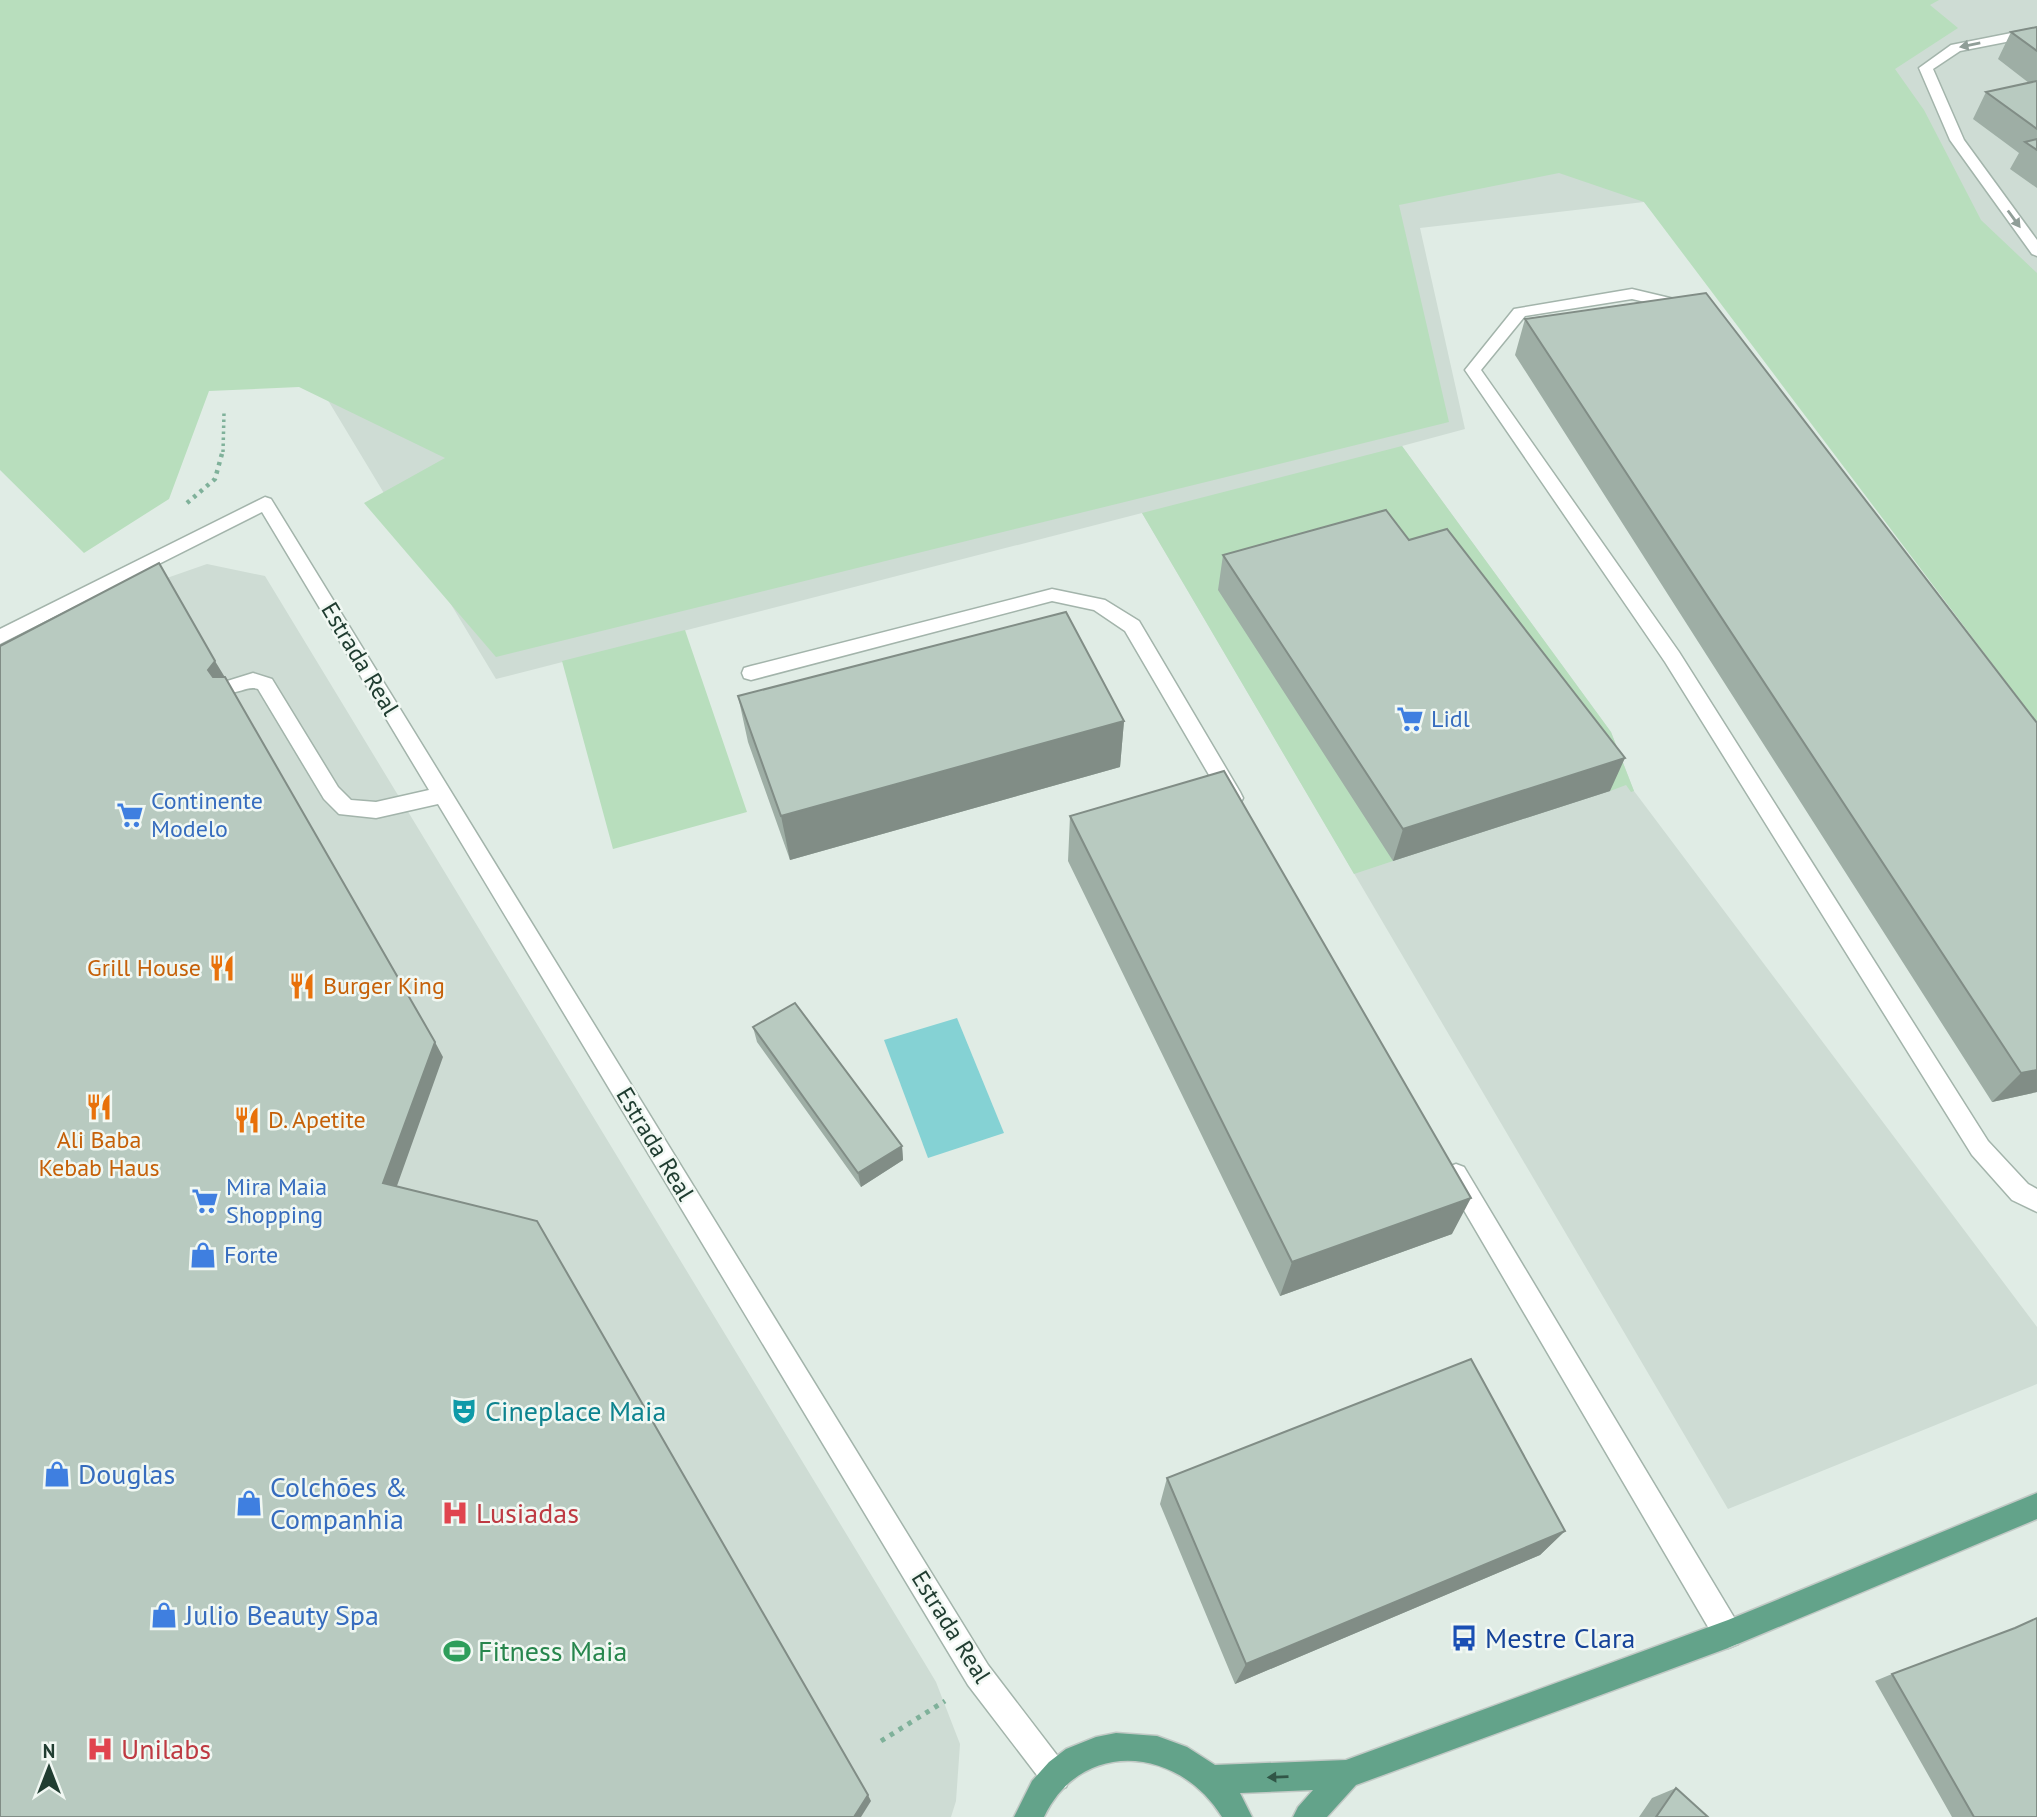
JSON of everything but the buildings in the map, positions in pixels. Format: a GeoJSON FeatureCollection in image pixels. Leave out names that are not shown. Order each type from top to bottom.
{"type":"FeatureCollection","features":[{"type":"Feature","properties":{"kind":"main road"},"geometry":{"type":"LineString","coordinates":[[1210,1780],[1346,1774],[1728,1634],[2037,1506]]}},
{"type":"Feature","properties":{"kind":"main road"},"geometry":{"type":"LineString","coordinates":[[1029,1817],[1045,1787],[1073,1762],[1107,1747],[1143,1745],[1178,1756],[1210,1780],[1237,1817]]}},
{"type":"Feature","properties":{"kind":"main road"},"geometry":{"type":"LineString","coordinates":[[1308,1817],[1346,1774]]}},
{"type":"Feature","properties":{"kind":"street"},"geometry":{"type":"LineString","coordinates":[[2037,32],[1956,48],[1926,68],[1957,140],[2037,251]]}},
{"type":"Feature","properties":{"kind":"street"},"geometry":{"type":"LineString","coordinates":[[1701,310],[1632,294],[1520,312],[1473,370],[1672,657],[1980,1148],[2020,1192],[2037,1201]]}},
{"type":"Feature","properties":{"kind":"street","name":"Estrada Real"},"geometry":{"type":"LineString","coordinates":[[0,637],[264,503],[978,1675],[1056,1777]]}},
{"type":"Feature","properties":{"kind":"street"},"geometry":{"type":"LineString","coordinates":[[751,673],[1052,595],[1099,605],[1132,626],[1245,818]]}},
{"type":"Feature","properties":{"kind":"street"},"geometry":{"type":"LineString","coordinates":[[231,687],[253,680],[265,684],[331,793],[346,808],[376,810],[443,795]]}},
{"type":"Feature","properties":{"kind":"street"},"geometry":{"type":"LineString","coordinates":[[1444,1154],[1728,1634]]}},
{"type":"Feature","properties":{"kind":"path"},"geometry":{"type":"LineString","coordinates":[[880,1741],[944,1702],[978,1675]]}},
{"type":"Feature","properties":{"kind":"shaded area"},"geometry":{"type":"Polygon","coordinates":[[[1182,0],[2037,0],[2037,686],[1644,202],[1420,228],[1465,429],[1402,446],[1611,732],[1634,791],[2037,1327],[2037,1384],[1728,1509],[1142,513],[496,679],[197,183],[1182,0]]]}},
{"type":"Feature","properties":{"kind":"shaded area","name":"Mira Maia Shopping"},"geometry":{"type":"Polygon","coordinates":[[[207,564],[265,576],[936,1682],[960,1744],[956,1801],[951,1817],[0,1817],[164,579],[207,564]]]}},
{"type":"Feature","properties":{"kind":"green space"},"geometry":{"type":"Polygon","coordinates":[[[0,0],[1939,0],[1930,5],[1958,28],[1895,69],[1924,110],[1981,220],[2037,273],[2037,723],[1644,202],[1559,173],[1399,205],[1449,422],[496,657],[364,503],[445,458],[299,387],[209,391],[169,499],[84,553],[0,470],[0,0]]]}},
{"type":"Feature","properties":{"kind":"green space"},"geometry":{"type":"Polygon","coordinates":[[[1402,446],[1611,732],[1634,791],[1631,792],[1626,785],[1610,791],[1437,564],[1393,861],[1354,874],[1142,513],[1402,446]]]}},
{"type":"Feature","properties":{"kind":"green space"},"geometry":{"type":"Polygon","coordinates":[[[685,630],[747,812],[613,849],[562,661],[685,630]]]}},
{"type":"Feature","properties":{"kind":"water"},"geometry":{"type":"Polygon","coordinates":[[[957,1018],[1004,1133],[928,1158],[884,1040],[957,1018]]]}},
{"type":"Feature","properties":{"kind":"place","name":"Lidl"},"geometry":{"type":"Point","coordinates":[1410,719]}},
{"type":"Feature","properties":{"kind":"place","name":"Continente Modelo"},"geometry":{"type":"Point","coordinates":[130,815]}},
{"type":"Feature","properties":{"kind":"place","name":"Grill House"},"geometry":{"type":"Point","coordinates":[222,968]}},
{"type":"Feature","properties":{"kind":"place","name":"Burger King"},"geometry":{"type":"Point","coordinates":[302,986]}},
{"type":"Feature","properties":{"kind":"place","name":"Ali Baba Kebab Haus"},"geometry":{"type":"Point","coordinates":[99,1107]}},
{"type":"Feature","properties":{"kind":"place","name":"D. Apetite"},"geometry":{"type":"Point","coordinates":[247,1120]}},
{"type":"Feature","properties":{"kind":"place","name":"Mira Maia Shopping"},"geometry":{"type":"Point","coordinates":[205,1201]}},
{"type":"Feature","properties":{"kind":"place","name":"Forte"},"geometry":{"type":"Point","coordinates":[203,1255]}},
{"type":"Feature","properties":{"kind":"place","name":"Cineplace Maia"},"geometry":{"type":"Point","coordinates":[464,1411]}},
{"type":"Feature","properties":{"kind":"place","name":"Douglas"},"geometry":{"type":"Point","coordinates":[57,1474]}},
{"type":"Feature","properties":{"kind":"place","name":"Colchões & Companhia"},"geometry":{"type":"Point","coordinates":[249,1503]}},
{"type":"Feature","properties":{"kind":"place","name":"Lusiadas"},"geometry":{"type":"Point","coordinates":[455,1513]}},
{"type":"Feature","properties":{"kind":"place","name":"Julio Beauty Spa"},"geometry":{"type":"Point","coordinates":[164,1615]}},
{"type":"Feature","properties":{"kind":"place","name":"Mestre Clara"},"geometry":{"type":"Point","coordinates":[1464,1638]}},
{"type":"Feature","properties":{"kind":"place","name":"Fitness Maia"},"geometry":{"type":"Point","coordinates":[457,1651]}},
{"type":"Feature","properties":{"kind":"place","name":"Unilabs"},"geometry":{"type":"Point","coordinates":[100,1749]}}]}
